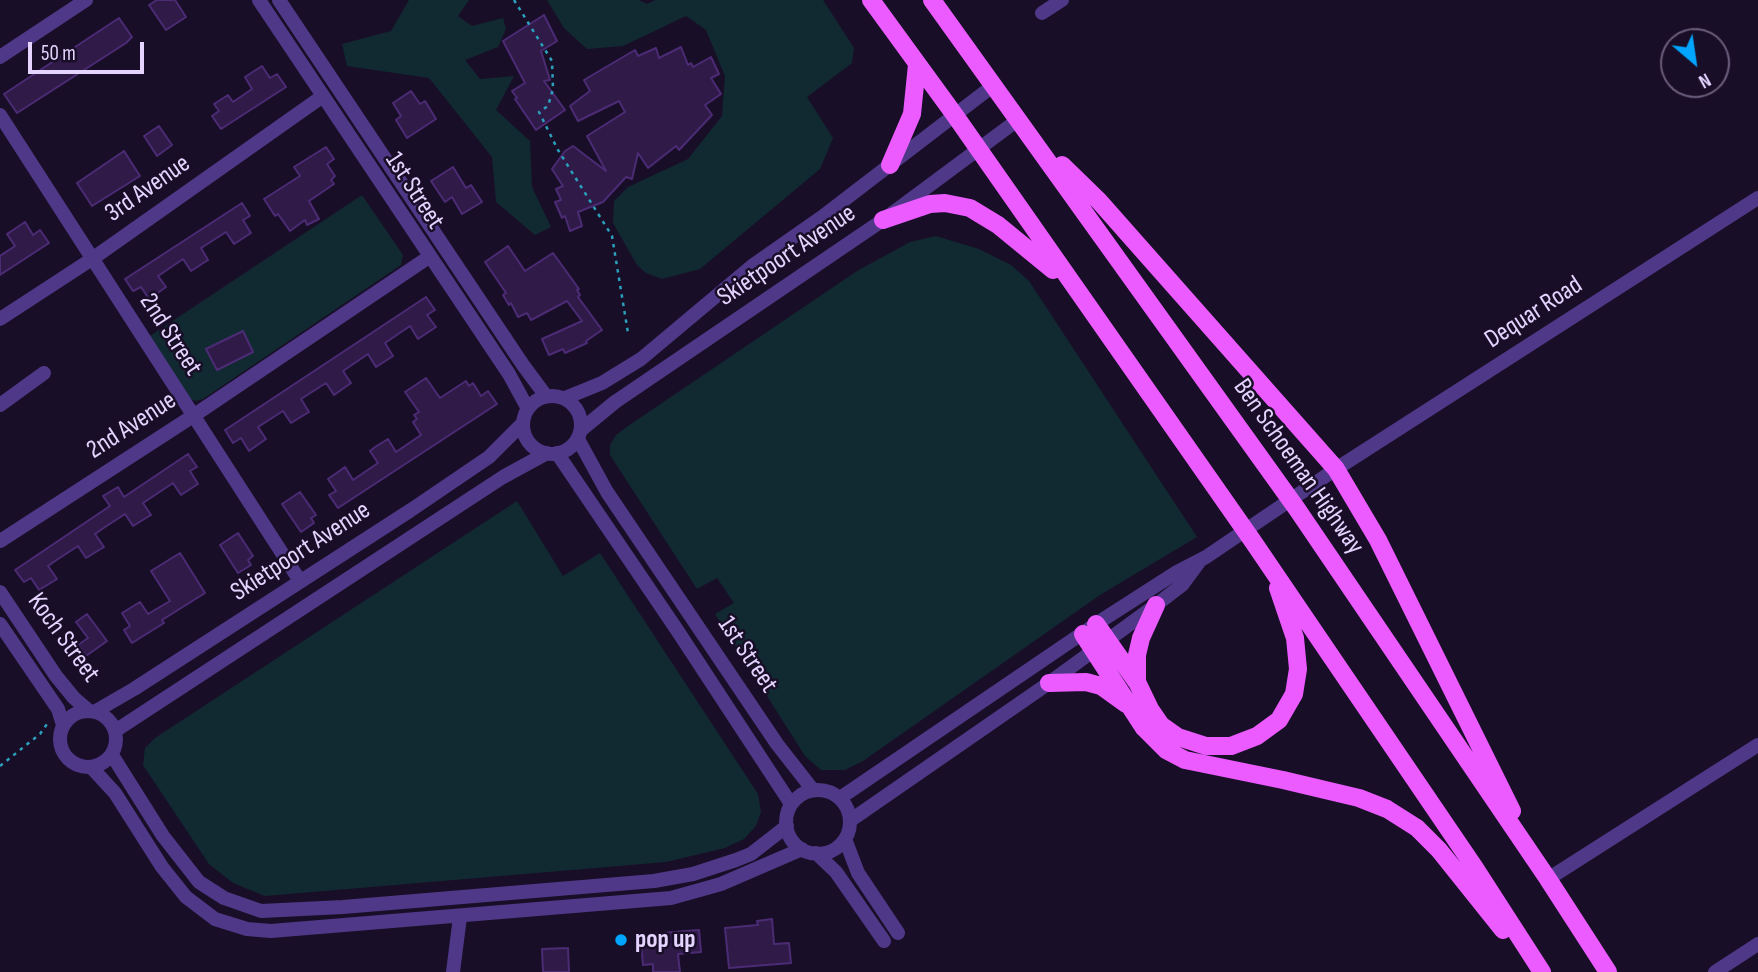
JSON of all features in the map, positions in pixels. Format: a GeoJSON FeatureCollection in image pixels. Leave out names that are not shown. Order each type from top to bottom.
{"type":"FeatureCollection","features":[{"type":"Feature","properties":{"kind":"main road"},"geometry":{"type":"LineString","coordinates":[[870,0],[954,114],[1252,540],[1475,868],[1542,972]]}},
{"type":"Feature","properties":{"kind":"main road","name":"Ben Schoeman Highway"},"geometry":{"type":"LineString","coordinates":[[932,0],[1297,509],[1608,972]]}},
{"type":"Feature","properties":{"kind":"main road"},"geometry":{"type":"LineString","coordinates":[[890,165],[912,114],[917,65]]}},
{"type":"Feature","properties":{"kind":"main road"},"geometry":{"type":"LineString","coordinates":[[1023,125],[1099,201],[1333,471],[1378,540],[1532,856]]}},
{"type":"Feature","properties":{"kind":"main road"},"geometry":{"type":"LineString","coordinates":[[883,220],[930,204],[946,203],[970,208],[1035,253],[1081,296]]}},
{"type":"Feature","properties":{"kind":"main road"},"geometry":{"type":"LineString","coordinates":[[1101,645],[1137,682],[1161,725],[1178,737],[1206,746],[1231,746],[1245,742],[1279,720],[1294,694],[1298,669],[1295,638],[1277,587],[1252,540]]}},
{"type":"Feature","properties":{"kind":"main road"},"geometry":{"type":"LineString","coordinates":[[1137,682],[1141,638],[1156,606]]}},
{"type":"Feature","properties":{"kind":"main road"},"geometry":{"type":"LineString","coordinates":[[1090,629],[1101,645],[1131,708],[1144,728],[1166,750],[1185,760],[1359,798],[1387,809],[1418,828],[1439,850],[1535,972]]}},
{"type":"Feature","properties":{"kind":"main road"},"geometry":{"type":"LineString","coordinates":[[1049,683],[1086,682],[1101,686],[1131,708]]}},
{"type":"Feature","properties":{"kind":"street"},"geometry":{"type":"LineString","coordinates":[[0,57],[86,0]]}},
{"type":"Feature","properties":{"kind":"street","name":"1st Street"},"geometry":{"type":"LineString","coordinates":[[259,0],[509,374],[526,416]]}},
{"type":"Feature","properties":{"kind":"street","name":"1st Street"},"geometry":{"type":"LineString","coordinates":[[279,0],[546,396]]}},
{"type":"Feature","properties":{"kind":"street"},"geometry":{"type":"LineString","coordinates":[[1042,13],[1062,0]]}},
{"type":"Feature","properties":{"kind":"street","name":"Skietpoort Avenue"},"geometry":{"type":"LineString","coordinates":[[565,398],[602,383],[641,359],[752,266],[994,85]]}},
{"type":"Feature","properties":{"kind":"street","name":"3rd Avenue"},"geometry":{"type":"LineString","coordinates":[[0,319],[92,259],[323,96]]}},
{"type":"Feature","properties":{"kind":"street","name":"2nd Street"},"geometry":{"type":"LineString","coordinates":[[0,115],[300,581]]}},
{"type":"Feature","properties":{"kind":"street","name":"Skietpoort Avenue"},"geometry":{"type":"LineString","coordinates":[[579,434],[615,402],[883,220],[977,149],[1023,125]]}},
{"type":"Feature","properties":{"kind":"street","name":"Dequar Road"},"geometry":{"type":"LineString","coordinates":[[1203,559],[1333,471],[1758,198]]}},
{"type":"Feature","properties":{"kind":"street","name":"2nd Avenue"},"geometry":{"type":"LineString","coordinates":[[0,541],[193,416],[429,257]]}},
{"type":"Feature","properties":{"kind":"street"},"geometry":{"type":"LineString","coordinates":[[0,405],[44,373]]}},
{"type":"Feature","properties":{"kind":"street"},"geometry":{"type":"LineString","coordinates":[[546,396],[565,398],[578,411],[579,434],[565,451],[552,453],[532,446],[524,431],[526,416],[533,403],[546,396]]}},
{"type":"Feature","properties":{"kind":"street","name":"Skietpoort Avenue"},"geometry":{"type":"LineString","coordinates":[[92,711],[135,689],[489,457],[526,416]]}},
{"type":"Feature","properties":{"kind":"street","name":"1st Street"},"geometry":{"type":"LineString","coordinates":[[579,434],[607,492],[777,744],[813,790]]}},
{"type":"Feature","properties":{"kind":"street","name":"1st Street"},"geometry":{"type":"LineString","coordinates":[[552,453],[670,619],[791,804]]}},
{"type":"Feature","properties":{"kind":"street","name":"Skietpoort Avenue"},"geometry":{"type":"LineString","coordinates":[[115,731],[503,477],[552,453]]}},
{"type":"Feature","properties":{"kind":"street"},"geometry":{"type":"LineString","coordinates":[[840,798],[1090,629],[1177,572],[1203,559]]}},
{"type":"Feature","properties":{"kind":"street"},"geometry":{"type":"LineString","coordinates":[[851,820],[1156,606],[1182,585],[1203,559]]}},
{"type":"Feature","properties":{"kind":"street","name":"Koch Street"},"geometry":{"type":"LineString","coordinates":[[0,592],[55,676],[74,698],[92,711]]}},
{"type":"Feature","properties":{"kind":"street","name":"Koch Street"},"geometry":{"type":"LineString","coordinates":[[0,624],[58,709],[63,725]]}},
{"type":"Feature","properties":{"kind":"street"},"geometry":{"type":"LineString","coordinates":[[92,711],[111,723],[116,744],[112,755],[103,764],[78,766],[67,759],[61,749],[59,736],[63,725],[78,712],[92,711]]}},
{"type":"Feature","properties":{"kind":"street"},"geometry":{"type":"LineString","coordinates":[[1548,879],[1758,745]]}},
{"type":"Feature","properties":{"kind":"street"},"geometry":{"type":"LineString","coordinates":[[112,755],[163,836],[199,882],[224,898],[261,911],[343,908],[654,881],[693,874],[751,854],[787,826]]}},
{"type":"Feature","properties":{"kind":"street"},"geometry":{"type":"LineString","coordinates":[[91,767],[115,793],[162,867],[186,897],[215,919],[247,929],[271,931],[671,898],[721,884],[809,851],[831,851],[845,839],[851,820],[847,808],[832,792],[813,790],[797,797],[787,815],[787,826],[792,839],[809,851],[836,872],[884,942]]}},
{"type":"Feature","properties":{"kind":"street"},"geometry":{"type":"LineString","coordinates":[[845,839],[858,873],[898,933]]}},
{"type":"Feature","properties":{"kind":"street"},"geometry":{"type":"LineString","coordinates":[[453,972],[460,917]]}},
{"type":"Feature","properties":{"kind":"street"},"geometry":{"type":"LineString","coordinates":[[1715,972],[1758,944]]}},
{"type":"Feature","properties":{"kind":"path"},"geometry":{"type":"LineString","coordinates":[[514,0],[552,61],[553,89],[548,106],[539,112],[558,150],[612,236],[628,333]]}},
{"type":"Feature","properties":{"kind":"path"},"geometry":{"type":"LineString","coordinates":[[0,766],[40,734],[58,709]]}},
{"type":"Feature","properties":{"kind":"shaded area"},"geometry":{"type":"Polygon","coordinates":[[[409,0],[469,0],[458,16],[472,26],[503,18],[506,29],[498,47],[465,60],[480,79],[514,76],[496,110],[530,141],[532,187],[551,227],[535,235],[496,202],[492,157],[429,78],[347,66],[342,44],[391,31],[409,0]]]}},
{"type":"Feature","properties":{"kind":"shaded area"},"geometry":{"type":"Polygon","coordinates":[[[547,0],[639,0],[647,4],[655,0],[823,0],[854,48],[852,63],[807,97],[833,138],[820,169],[700,269],[662,279],[646,273],[637,265],[613,223],[614,201],[628,187],[688,159],[722,116],[725,76],[706,30],[686,16],[623,46],[587,49],[564,28],[547,0]]]}},
{"type":"Feature","properties":{"kind":"shaded area"},"geometry":{"type":"Polygon","coordinates":[[[362,195],[403,255],[401,265],[203,399],[190,399],[150,336],[362,195]]]}},
{"type":"Feature","properties":{"kind":"shaded area"},"geometry":{"type":"Polygon","coordinates":[[[936,236],[979,249],[1011,265],[1029,281],[1197,537],[1100,595],[863,761],[845,770],[821,770],[805,756],[715,614],[734,603],[717,578],[697,589],[610,455],[610,445],[616,435],[628,426],[857,271],[910,242],[936,236]]]}},
{"type":"Feature","properties":{"kind":"shaded area"},"geometry":{"type":"Polygon","coordinates":[[[517,501],[563,576],[600,553],[758,794],[761,812],[756,826],[744,839],[725,848],[666,862],[265,896],[233,883],[209,864],[143,765],[145,748],[155,738],[517,501]]]}},
{"type":"Feature","properties":{"kind":"building"},"geometry":{"type":"Polygon","coordinates":[[[157,0],[175,0],[186,17],[166,30],[149,5],[157,0]]]}},
{"type":"Feature","properties":{"kind":"building"},"geometry":{"type":"Polygon","coordinates":[[[544,15],[557,41],[541,51],[550,80],[544,81],[565,110],[536,130],[512,91],[525,83],[503,41],[544,15]]]}},
{"type":"Feature","properties":{"kind":"building"},"geometry":{"type":"Polygon","coordinates":[[[119,18],[132,37],[126,43],[17,113],[4,94],[119,18]]]}},
{"type":"Feature","properties":{"kind":"building"},"geometry":{"type":"Polygon","coordinates":[[[681,47],[688,65],[691,63],[693,67],[711,57],[719,74],[711,78],[721,94],[705,105],[712,115],[679,150],[676,146],[648,168],[638,153],[632,179],[626,177],[603,202],[578,212],[582,226],[570,231],[565,216],[562,218],[555,202],[561,200],[556,189],[563,186],[552,169],[565,151],[573,146],[606,171],[587,136],[625,112],[619,101],[578,121],[570,106],[590,91],[584,80],[635,50],[638,56],[656,48],[659,58],[681,47]]]}},
{"type":"Feature","properties":{"kind":"building"},"geometry":{"type":"Polygon","coordinates":[[[262,66],[270,78],[277,74],[286,87],[221,129],[212,116],[219,111],[214,104],[228,95],[233,102],[252,89],[245,77],[262,66]]]}},
{"type":"Feature","properties":{"kind":"building"},"geometry":{"type":"Polygon","coordinates":[[[411,91],[420,104],[425,101],[436,119],[407,138],[396,120],[401,116],[393,103],[411,91]]]}},
{"type":"Feature","properties":{"kind":"building"},"geometry":{"type":"Polygon","coordinates":[[[159,126],[172,145],[157,156],[144,136],[159,126]]]}},
{"type":"Feature","properties":{"kind":"building"},"geometry":{"type":"Polygon","coordinates":[[[326,147],[334,159],[327,164],[335,176],[331,180],[334,184],[309,201],[319,219],[307,225],[305,220],[290,231],[278,214],[275,216],[264,199],[300,176],[294,167],[326,147]]]}},
{"type":"Feature","properties":{"kind":"building"},"geometry":{"type":"Polygon","coordinates":[[[124,151],[140,176],[92,206],[77,183],[124,151]]]}},
{"type":"Feature","properties":{"kind":"building"},"geometry":{"type":"Polygon","coordinates":[[[453,167],[466,188],[471,185],[482,202],[462,214],[452,197],[445,202],[431,181],[453,167]]]}},
{"type":"Feature","properties":{"kind":"building"},"geometry":{"type":"Polygon","coordinates":[[[242,203],[250,216],[243,220],[251,233],[234,244],[226,232],[201,248],[208,260],[191,271],[183,259],[158,276],[166,287],[149,299],[141,287],[133,291],[125,279],[242,203]]]}},
{"type":"Feature","properties":{"kind":"building"},"geometry":{"type":"Polygon","coordinates":[[[25,222],[33,235],[40,230],[49,243],[0,275],[0,256],[15,246],[7,234],[25,222]]]}},
{"type":"Feature","properties":{"kind":"building"},"geometry":{"type":"Polygon","coordinates":[[[508,246],[525,271],[553,253],[579,289],[578,297],[602,330],[586,341],[587,343],[565,353],[563,349],[549,355],[542,339],[582,321],[567,301],[531,320],[527,313],[518,317],[485,262],[508,246]]]}},
{"type":"Feature","properties":{"kind":"building"},"geometry":{"type":"Polygon","coordinates":[[[426,297],[435,310],[427,315],[436,327],[418,339],[410,326],[385,343],[393,356],[376,367],[368,354],[343,371],[351,383],[334,395],[326,383],[301,399],[309,412],[291,423],[283,411],[258,427],[266,439],[249,451],[241,438],[233,443],[225,430],[426,297]]]}},
{"type":"Feature","properties":{"kind":"building"},"geometry":{"type":"Polygon","coordinates":[[[243,331],[253,352],[217,370],[206,349],[243,331]]]}},
{"type":"Feature","properties":{"kind":"building"},"geometry":{"type":"Polygon","coordinates":[[[426,378],[440,398],[466,381],[469,386],[473,383],[481,396],[488,391],[497,404],[338,508],[329,495],[336,491],[328,479],[345,467],[353,480],[378,463],[370,451],[375,447],[388,439],[396,452],[421,435],[413,422],[417,419],[414,415],[419,412],[405,392],[426,378]]]}},
{"type":"Feature","properties":{"kind":"building"},"geometry":{"type":"Polygon","coordinates":[[[188,454],[197,467],[190,471],[198,484],[181,495],[173,483],[143,503],[151,515],[133,526],[125,514],[102,529],[95,534],[104,547],[86,558],[78,546],[48,566],[57,579],[39,590],[31,578],[24,582],[15,570],[110,506],[103,496],[118,487],[124,497],[188,454]]]}},
{"type":"Feature","properties":{"kind":"building"},"geometry":{"type":"Polygon","coordinates":[[[300,492],[316,515],[311,518],[314,523],[301,532],[282,504],[300,492]]]}},
{"type":"Feature","properties":{"kind":"building"},"geometry":{"type":"Polygon","coordinates":[[[238,533],[253,556],[248,560],[251,565],[238,573],[220,545],[238,533]]]}},
{"type":"Feature","properties":{"kind":"building"},"geometry":{"type":"Polygon","coordinates":[[[180,553],[205,593],[132,643],[124,630],[130,626],[122,613],[140,602],[148,614],[170,601],[151,571],[180,553]]]}},
{"type":"Feature","properties":{"kind":"building"},"geometry":{"type":"Polygon","coordinates":[[[87,614],[107,641],[86,656],[78,645],[88,638],[76,622],[87,614]]]}},
{"type":"Feature","properties":{"kind":"building"},"geometry":{"type":"Polygon","coordinates":[[[772,919],[774,944],[789,943],[791,963],[729,968],[725,928],[758,925],[757,921],[772,919]]]}},
{"type":"Feature","properties":{"kind":"building"},"geometry":{"type":"Polygon","coordinates":[[[699,930],[701,952],[678,954],[680,972],[653,972],[653,964],[643,965],[641,942],[651,941],[650,934],[699,930]]]}},
{"type":"Feature","properties":{"kind":"building"},"geometry":{"type":"Polygon","coordinates":[[[568,948],[569,972],[543,972],[542,949],[568,948]]]}},
{"type":"Feature","properties":{"kind":"place","name":"pop up"},"geometry":{"type":"Point","coordinates":[621,940]}}]}
